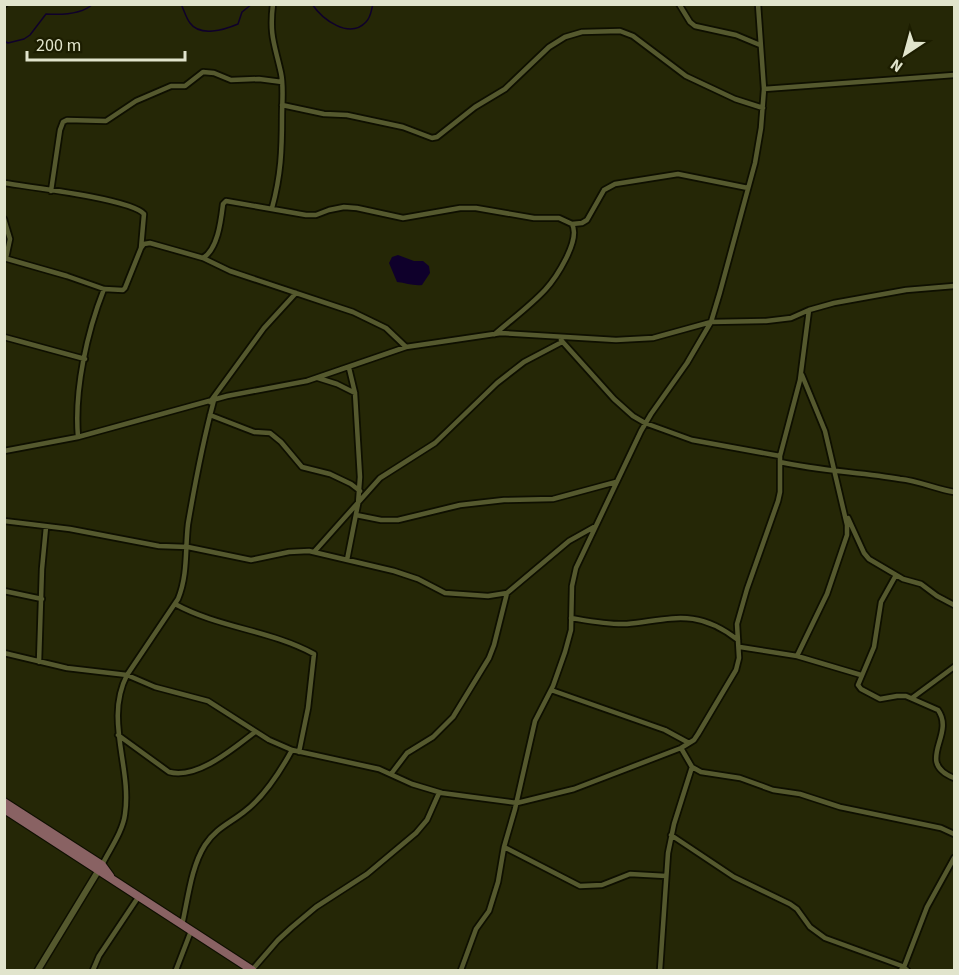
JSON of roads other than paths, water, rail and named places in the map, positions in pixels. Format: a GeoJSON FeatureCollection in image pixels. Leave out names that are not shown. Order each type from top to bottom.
{"type":"FeatureCollection","features":[{"type":"Feature","properties":{"kind":"main road"},"geometry":{"type":"LineString","coordinates":[[4,801],[100,868],[113,880],[252,970]]}},
{"type":"Feature","properties":{"kind":"main road"},"geometry":{"type":"LineString","coordinates":[[4,809],[100,868]]}},
{"type":"Feature","properties":{"kind":"street"},"geometry":{"type":"LineString","coordinates":[[272,208],[280,178],[282,105],[282,82],[271,33],[273,4]]}},
{"type":"Feature","properties":{"kind":"street"},"geometry":{"type":"LineString","coordinates":[[678,4],[695,26],[736,35],[760,45]]}},
{"type":"Feature","properties":{"kind":"street"},"geometry":{"type":"LineString","coordinates":[[461,970],[476,929],[489,911],[498,882],[504,847],[535,722],[551,690],[565,652],[576,568],[645,423],[687,363],[711,322],[759,139],[764,89],[758,4]]}},
{"type":"Feature","properties":{"kind":"street"},"geometry":{"type":"LineString","coordinates":[[282,105],[324,114],[347,115],[403,128],[432,138],[437,137],[475,107],[505,88],[549,47],[565,37],[573,34],[620,31],[633,36],[686,76],[735,99],[763,108]]}},
{"type":"Feature","properties":{"kind":"street"},"geometry":{"type":"LineString","coordinates":[[51,191],[60,130],[63,122],[67,120],[106,121],[136,101],[171,86],[185,86],[203,72],[214,73],[231,80],[259,79],[282,82]]}},
{"type":"Feature","properties":{"kind":"street"},"geometry":{"type":"LineString","coordinates":[[764,89],[954,75]]}},
{"type":"Feature","properties":{"kind":"street"},"geometry":{"type":"LineString","coordinates":[[203,258],[209,252],[220,227],[224,202],[306,215],[316,215],[338,207],[357,207],[403,218],[460,208],[476,208],[534,218],[559,218],[572,224],[582,224],[587,220],[604,190],[615,184],[678,174],[748,188]]}},
{"type":"Feature","properties":{"kind":"street"},"geometry":{"type":"LineString","coordinates":[[4,183],[109,201],[143,212],[141,248],[125,288],[119,291],[104,289],[5,258],[10,239],[4,219]]}},
{"type":"Feature","properties":{"kind":"street"},"geometry":{"type":"LineString","coordinates":[[495,334],[544,291],[556,276],[574,241],[576,234],[572,224]]}},
{"type":"Feature","properties":{"kind":"street"},"geometry":{"type":"LineString","coordinates":[[141,248],[144,244],[150,243],[203,258],[230,271],[372,320],[394,333],[406,347]]}},
{"type":"Feature","properties":{"kind":"street"},"geometry":{"type":"LineString","coordinates":[[4,451],[78,437],[212,401],[318,378],[406,347],[495,334],[528,333],[560,340],[653,338],[711,322],[791,318],[809,310],[906,290],[954,286]]}},
{"type":"Feature","properties":{"kind":"street"},"geometry":{"type":"LineString","coordinates":[[78,437],[77,403],[91,331],[104,289]]}},
{"type":"Feature","properties":{"kind":"street"},"geometry":{"type":"LineString","coordinates":[[38,970],[100,868],[125,817],[126,781],[118,735],[121,687],[175,604],[183,587],[188,528],[212,401],[264,328],[296,293]]}},
{"type":"Feature","properties":{"kind":"street"},"geometry":{"type":"LineString","coordinates":[[5,655],[75,670],[127,675],[155,687],[208,701],[255,732],[292,750],[352,762],[440,793],[517,802],[574,789],[681,748],[698,734],[730,682],[739,658],[737,624],[778,501],[780,456],[801,372],[809,310]]}},
{"type":"Feature","properties":{"kind":"street"},"geometry":{"type":"LineString","coordinates":[[4,337],[85,359]]}},
{"type":"Feature","properties":{"kind":"street"},"geometry":{"type":"LineString","coordinates":[[560,340],[614,399],[633,416],[645,423],[692,440],[780,456]]}},
{"type":"Feature","properties":{"kind":"street"},"geometry":{"type":"LineString","coordinates":[[314,552],[374,483],[435,443],[497,383],[524,362],[560,340]]}},
{"type":"Feature","properties":{"kind":"street"},"geometry":{"type":"LineString","coordinates":[[347,560],[360,491],[355,393],[349,368]]}},
{"type":"Feature","properties":{"kind":"street"},"geometry":{"type":"LineString","coordinates":[[801,372],[825,431],[845,511],[864,553],[869,559],[897,575],[921,584],[954,605]]}},
{"type":"Feature","properties":{"kind":"street"},"geometry":{"type":"LineString","coordinates":[[318,378],[355,393]]}},
{"type":"Feature","properties":{"kind":"street"},"geometry":{"type":"LineString","coordinates":[[210,415],[246,430],[273,434],[302,467],[330,474],[360,491]]}},
{"type":"Feature","properties":{"kind":"street"},"geometry":{"type":"LineString","coordinates":[[780,462],[818,470],[834,470],[913,481],[954,492]]}},
{"type":"Feature","properties":{"kind":"street"},"geometry":{"type":"LineString","coordinates":[[356,515],[381,520],[398,520],[460,505],[504,500],[553,499],[616,483]]}},
{"type":"Feature","properties":{"kind":"street"},"geometry":{"type":"LineString","coordinates":[[797,656],[827,594],[847,535],[845,511]]}},
{"type":"Feature","properties":{"kind":"street"},"geometry":{"type":"LineString","coordinates":[[4,521],[70,529],[159,546],[188,547],[251,560],[289,552],[314,552],[394,571],[418,579],[445,593],[488,596],[507,593],[569,541],[594,526]]}},
{"type":"Feature","properties":{"kind":"street"},"geometry":{"type":"LineString","coordinates":[[39,662],[46,527]]}},
{"type":"Feature","properties":{"kind":"street"},"geometry":{"type":"LineString","coordinates":[[897,575],[881,602],[874,647],[858,685],[880,699],[897,696],[912,698],[933,706],[941,714],[943,726],[937,746],[936,762],[941,771],[954,778]]}},
{"type":"Feature","properties":{"kind":"street"},"geometry":{"type":"LineString","coordinates":[[4,591],[42,599]]}},
{"type":"Feature","properties":{"kind":"street"},"geometry":{"type":"LineString","coordinates":[[391,774],[407,753],[433,737],[453,717],[489,658],[507,593]]}},
{"type":"Feature","properties":{"kind":"street"},"geometry":{"type":"LineString","coordinates":[[175,604],[205,619],[281,640],[314,654],[308,708],[298,752]]}},
{"type":"Feature","properties":{"kind":"street"},"geometry":{"type":"LineString","coordinates":[[571,618],[626,624],[688,618],[723,628],[738,640]]}},
{"type":"Feature","properties":{"kind":"street"},"geometry":{"type":"LineString","coordinates":[[740,647],[797,656],[861,675]]}},
{"type":"Feature","properties":{"kind":"street"},"geometry":{"type":"LineString","coordinates":[[912,698],[954,667]]}},
{"type":"Feature","properties":{"kind":"street"},"geometry":{"type":"LineString","coordinates":[[551,690],[664,730],[689,743]]}},
{"type":"Feature","properties":{"kind":"street"},"geometry":{"type":"LineString","coordinates":[[118,735],[169,772],[177,774],[187,773],[208,764],[255,732]]}},
{"type":"Feature","properties":{"kind":"street"},"geometry":{"type":"LineString","coordinates":[[681,748],[692,767],[701,772],[740,778],[773,790],[800,794],[840,807],[941,828],[954,834]]}},
{"type":"Feature","properties":{"kind":"street"},"geometry":{"type":"LineString","coordinates":[[182,925],[196,866],[205,845],[224,825],[244,812],[259,797],[274,779],[292,750]]}},
{"type":"Feature","properties":{"kind":"street"},"geometry":{"type":"LineString","coordinates":[[660,970],[671,835],[692,767]]}},
{"type":"Feature","properties":{"kind":"street"},"geometry":{"type":"LineString","coordinates":[[252,970],[278,940],[316,907],[367,874],[416,833],[427,820],[440,793]]}},
{"type":"Feature","properties":{"kind":"street"},"geometry":{"type":"LineString","coordinates":[[671,835],[734,877],[790,904],[819,935],[904,969],[927,907],[954,858]]}},
{"type":"Feature","properties":{"kind":"street"},"geometry":{"type":"LineString","coordinates":[[504,847],[580,886],[602,885],[630,874],[666,876]]}},
{"type":"Feature","properties":{"kind":"street"},"geometry":{"type":"LineString","coordinates":[[93,970],[99,956],[139,896]]}},
{"type":"Feature","properties":{"kind":"street"},"geometry":{"type":"LineString","coordinates":[[176,970],[191,931]]}},
{"type":"Feature","properties":{"kind":"waterway"},"geometry":{"type":"LineString","coordinates":[[4,41],[8,43],[24,39],[30,35],[46,14],[77,12],[93,4]]}},
{"type":"Feature","properties":{"kind":"waterway"},"geometry":{"type":"LineString","coordinates":[[181,4],[190,23],[206,31],[219,30],[238,24],[242,12],[252,4]]}},
{"type":"Feature","properties":{"kind":"waterway"},"geometry":{"type":"LineString","coordinates":[[312,4],[329,21],[352,29],[368,20],[373,4]]}}]}
